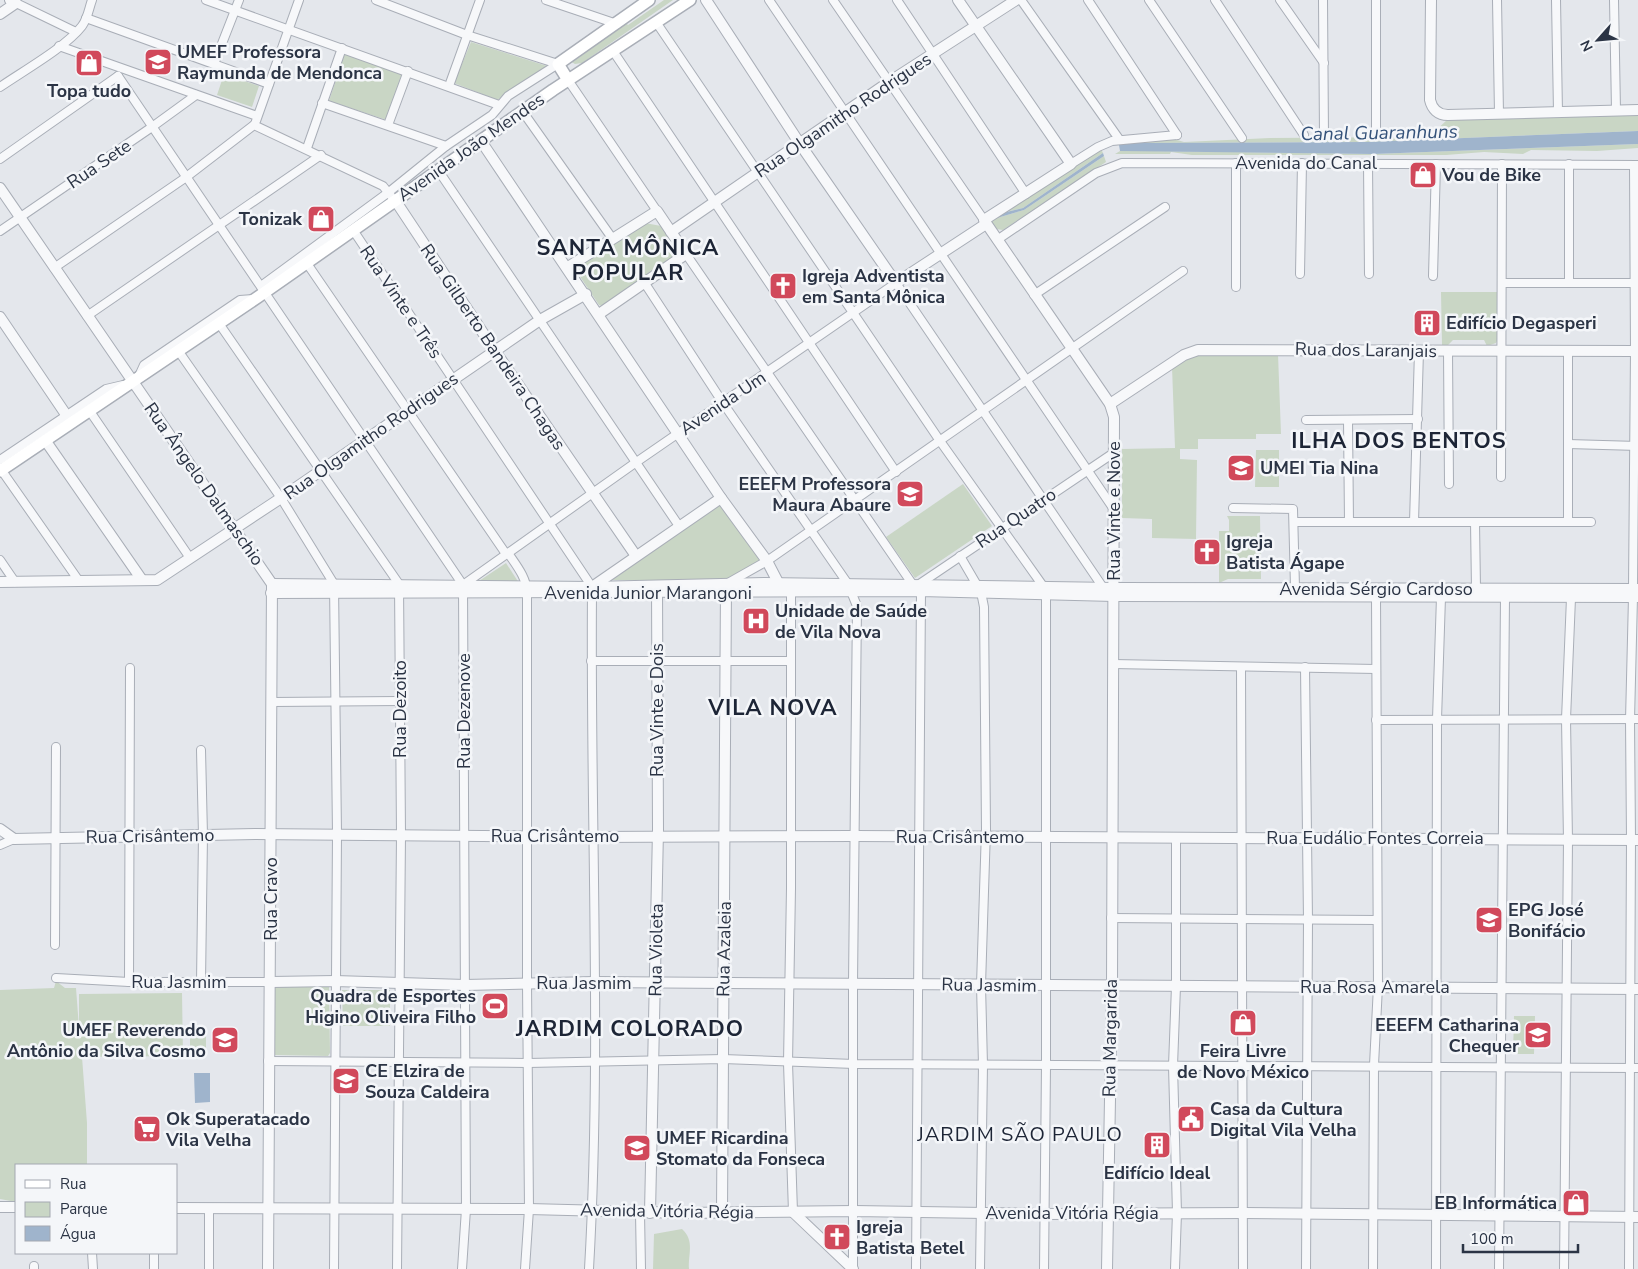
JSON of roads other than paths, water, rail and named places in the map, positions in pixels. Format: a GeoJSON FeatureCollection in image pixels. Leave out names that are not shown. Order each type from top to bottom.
{"type":"FeatureCollection","features":[{"type":"Feature","properties":{"kind":"main road"},"geometry":{"type":"LineString","coordinates":[[568,80],[558,64],[649,0]]}},
{"type":"Feature","properties":{"kind":"main road"},"geometry":{"type":"LineString","coordinates":[[672,12],[681,0]]}},
{"type":"Feature","properties":{"kind":"main road","name":"Avenida João Mendes"},"geometry":{"type":"LineString","coordinates":[[0,467],[45,440],[68,419],[89,410],[177,349],[255,299],[263,289],[353,230],[392,196],[438,170],[568,80],[690,0]]}},
{"type":"Feature","properties":{"kind":"street"},"geometry":{"type":"LineString","coordinates":[[0,87],[76,32],[86,18],[92,0]]}},
{"type":"Feature","properties":{"kind":"street"},"geometry":{"type":"LineString","coordinates":[[206,0],[499,105]]}},
{"type":"Feature","properties":{"kind":"street"},"geometry":{"type":"LineString","coordinates":[[214,64],[238,0]]}},
{"type":"Feature","properties":{"kind":"street"},"geometry":{"type":"LineString","coordinates":[[54,268],[185,178],[254,125],[299,0]]}},
{"type":"Feature","properties":{"kind":"street"},"geometry":{"type":"LineString","coordinates":[[376,0],[467,35],[558,64]]}},
{"type":"Feature","properties":{"kind":"street"},"geometry":{"type":"LineString","coordinates":[[449,86],[480,0]]}},
{"type":"Feature","properties":{"kind":"street"},"geometry":{"type":"LineString","coordinates":[[546,0],[616,24]]}},
{"type":"Feature","properties":{"kind":"street"},"geometry":{"type":"LineString","coordinates":[[706,0],[800,144],[984,409],[1102,586]]}},
{"type":"Feature","properties":{"kind":"street"},"geometry":{"type":"LineString","coordinates":[[769,0],[1114,510]]}},
{"type":"Feature","properties":{"kind":"street"},"geometry":{"type":"LineString","coordinates":[[833,0],[985,222],[1098,147],[1119,139],[1177,135],[1088,0]]}},
{"type":"Feature","properties":{"kind":"street"},"geometry":{"type":"LineString","coordinates":[[897,0],[1026,194]]}},
{"type":"Feature","properties":{"kind":"street"},"geometry":{"type":"LineString","coordinates":[[958,0],[1071,164]]}},
{"type":"Feature","properties":{"kind":"street","name":"Rua Olgamitho Rodrigues"},"geometry":{"type":"LineString","coordinates":[[671,232],[889,82],[1016,0]]}},
{"type":"Feature","properties":{"kind":"street"},"geometry":{"type":"LineString","coordinates":[[1021,0],[1119,139]]}},
{"type":"Feature","properties":{"kind":"street"},"geometry":{"type":"LineString","coordinates":[[1149,0],[1242,138]]}},
{"type":"Feature","properties":{"kind":"street"},"geometry":{"type":"LineString","coordinates":[[1215,0],[1304,135]]}},
{"type":"Feature","properties":{"kind":"street"},"geometry":{"type":"LineString","coordinates":[[1280,0],[1324,63]]}},
{"type":"Feature","properties":{"kind":"street"},"geometry":{"type":"LineString","coordinates":[[1323,0],[1324,136]]}},
{"type":"Feature","properties":{"kind":"street"},"geometry":{"type":"LineString","coordinates":[[1376,0],[1376,135]]}},
{"type":"Feature","properties":{"kind":"street"},"geometry":{"type":"LineString","coordinates":[[1430,0],[1430,100],[1438,113],[1444,115],[1638,110]]}},
{"type":"Feature","properties":{"kind":"street"},"geometry":{"type":"LineString","coordinates":[[1497,0],[1499,114]]}},
{"type":"Feature","properties":{"kind":"street"},"geometry":{"type":"LineString","coordinates":[[1556,0],[1558,112]]}},
{"type":"Feature","properties":{"kind":"street"},"geometry":{"type":"LineString","coordinates":[[1614,0],[1616,110]]}},
{"type":"Feature","properties":{"kind":"street"},"geometry":{"type":"LineString","coordinates":[[0,14],[13,2],[76,32]]}},
{"type":"Feature","properties":{"kind":"street"},"geometry":{"type":"LineString","coordinates":[[86,18],[269,84]]}},
{"type":"Feature","properties":{"kind":"street"},"geometry":{"type":"LineString","coordinates":[[656,22],[852,313],[1044,590],[1046,837],[1044,1269]]}},
{"type":"Feature","properties":{"kind":"street"},"geometry":{"type":"LineString","coordinates":[[59,46],[257,116]]}},
{"type":"Feature","properties":{"kind":"street"},"geometry":{"type":"LineString","coordinates":[[307,148],[342,48]]}},
{"type":"Feature","properties":{"kind":"street"},"geometry":{"type":"LineString","coordinates":[[613,51],[716,201],[896,472]]}},
{"type":"Feature","properties":{"kind":"street"},"geometry":{"type":"LineString","coordinates":[[254,125],[307,148],[383,186],[392,196],[446,146],[492,115],[508,96],[558,64]]}},
{"type":"Feature","properties":{"kind":"street"},"geometry":{"type":"LineString","coordinates":[[0,159],[118,76],[121,68]]}},
{"type":"Feature","properties":{"kind":"street"},"geometry":{"type":"LineString","coordinates":[[388,125],[408,71]]}},
{"type":"Feature","properties":{"kind":"street"},"geometry":{"type":"LineString","coordinates":[[118,76],[185,178],[220,225],[365,439],[463,590]]}},
{"type":"Feature","properties":{"kind":"street"},"geometry":{"type":"LineString","coordinates":[[568,80],[766,374],[854,501],[917,587],[919,1063],[916,1269]]}},
{"type":"Feature","properties":{"kind":"street","name":"Rua Sete"},"geometry":{"type":"LineString","coordinates":[[0,231],[196,95]]}},
{"type":"Feature","properties":{"kind":"street"},"geometry":{"type":"LineString","coordinates":[[322,102],[446,146]]}},
{"type":"Feature","properties":{"kind":"street"},"geometry":{"type":"LineString","coordinates":[[522,112],[612,238]]}},
{"type":"Feature","properties":{"kind":"street"},"geometry":{"type":"LineString","coordinates":[[481,141],[568,267],[722,498],[786,588],[790,661],[788,1063],[793,1212],[853,1269]]}},
{"type":"Feature","properties":{"kind":"street"},"geometry":{"type":"LineString","coordinates":[[87,316],[321,155]]}},
{"type":"Feature","properties":{"kind":"street","name":"Avenida do Canal"},"geometry":{"type":"LineString","coordinates":[[997,240],[1096,173],[1109,166],[1129,162],[1636,165]]}},
{"type":"Feature","properties":{"kind":"street"},"geometry":{"type":"LineString","coordinates":[[1236,163],[1236,287]]}},
{"type":"Feature","properties":{"kind":"street"},"geometry":{"type":"LineString","coordinates":[[1300,274],[1302,163]]}},
{"type":"Feature","properties":{"kind":"street"},"geometry":{"type":"LineString","coordinates":[[1368,163],[1369,274]]}},
{"type":"Feature","properties":{"kind":"street"},"geometry":{"type":"LineString","coordinates":[[1433,276],[1436,164]]}},
{"type":"Feature","properties":{"kind":"street"},"geometry":{"type":"LineString","coordinates":[[1501,478],[1502,164]]}},
{"type":"Feature","properties":{"kind":"street"},"geometry":{"type":"LineString","coordinates":[[1569,164],[1569,283]]}},
{"type":"Feature","properties":{"kind":"street"},"geometry":{"type":"LineString","coordinates":[[1629,1269],[1633,1217],[1629,1067],[1634,989],[1636,165]]}},
{"type":"Feature","properties":{"kind":"street"},"geometry":{"type":"LineString","coordinates":[[438,170],[679,526]]}},
{"type":"Feature","properties":{"kind":"street"},"geometry":{"type":"LineString","coordinates":[[0,188],[132,380]]}},
{"type":"Feature","properties":{"kind":"street","name":"Avenida João Mendes"},"geometry":{"type":"LineString","coordinates":[[263,289],[392,196]]}},
{"type":"Feature","properties":{"kind":"street","name":"Rua Gilberto Bandeira Chagas"},"geometry":{"type":"LineString","coordinates":[[392,196],[495,352],[592,493]]}},
{"type":"Feature","properties":{"kind":"street"},"geometry":{"type":"LineString","coordinates":[[1034,295],[1164,207]]}},
{"type":"Feature","properties":{"kind":"street"},"geometry":{"type":"LineString","coordinates":[[568,267],[657,211]]}},
{"type":"Feature","properties":{"kind":"street","name":"Rua Vinte e Nove"},"geometry":{"type":"LineString","coordinates":[[985,222],[1110,404],[1114,417],[1111,837]]}},
{"type":"Feature","properties":{"kind":"street","name":"Avenida Um"},"geometry":{"type":"LineString","coordinates":[[463,590],[507,553],[592,493],[985,222]]}},
{"type":"Feature","properties":{"kind":"street","name":"Rua Vinte e Três"},"geometry":{"type":"LineString","coordinates":[[353,230],[592,590]]}},
{"type":"Feature","properties":{"kind":"street"},"geometry":{"type":"LineString","coordinates":[[599,314],[686,254]]}},
{"type":"Feature","properties":{"kind":"street"},"geometry":{"type":"LineString","coordinates":[[306,262],[507,553],[527,590],[527,983],[530,1209],[525,1269]]}},
{"type":"Feature","properties":{"kind":"street"},"geometry":{"type":"LineString","coordinates":[[723,836],[725,588],[812,530],[1183,272]]}},
{"type":"Feature","properties":{"kind":"street"},"geometry":{"type":"LineString","coordinates":[[644,282],[722,403],[812,530],[850,588],[857,606],[853,984],[853,1269]]}},
{"type":"Feature","properties":{"kind":"street"},"geometry":{"type":"LineString","coordinates":[[1502,284],[1636,283]]}},
{"type":"Feature","properties":{"kind":"street","name":"Rua Olgamitho Rodrigues"},"geometry":{"type":"LineString","coordinates":[[142,580],[157,580],[540,320],[586,294]]}},
{"type":"Feature","properties":{"kind":"street","name":"Avenida João Mendes"},"geometry":{"type":"LineString","coordinates":[[0,467],[68,419],[106,389],[132,380],[144,365],[240,300],[255,299]]}},
{"type":"Feature","properties":{"kind":"street"},"geometry":{"type":"LineString","coordinates":[[0,317],[68,419]]}},
{"type":"Feature","properties":{"kind":"street"},"geometry":{"type":"LineString","coordinates":[[218,322],[399,589]]}},
{"type":"Feature","properties":{"kind":"street"},"geometry":{"type":"LineString","coordinates":[[177,349],[280,498],[334,589],[337,834],[334,1269]]}},
{"type":"Feature","properties":{"kind":"street","name":"Rua dos Laranjais"},"geometry":{"type":"LineString","coordinates":[[1110,404],[1184,355],[1198,350],[1637,351]]}},
{"type":"Feature","properties":{"kind":"street"},"geometry":{"type":"LineString","coordinates":[[1414,522],[1415,428],[1418,419],[1419,351]]}},
{"type":"Feature","properties":{"kind":"street"},"geometry":{"type":"LineString","coordinates":[[1448,351],[1449,484]]}},
{"type":"Feature","properties":{"kind":"street"},"geometry":{"type":"LineString","coordinates":[[1568,351],[1568,522]]}},
{"type":"Feature","properties":{"kind":"street","name":"Rua Ângelo Dalmaschio"},"geometry":{"type":"LineString","coordinates":[[132,380],[236,528],[272,589]]}},
{"type":"Feature","properties":{"kind":"street"},"geometry":{"type":"LineString","coordinates":[[89,410],[190,558]]}},
{"type":"Feature","properties":{"kind":"street"},"geometry":{"type":"LineString","coordinates":[[1306,420],[1418,419]]}},
{"type":"Feature","properties":{"kind":"street"},"geometry":{"type":"LineString","coordinates":[[1348,420],[1349,522]]}},
{"type":"Feature","properties":{"kind":"street"},"geometry":{"type":"LineString","coordinates":[[45,440],[142,580]]}},
{"type":"Feature","properties":{"kind":"street"},"geometry":{"type":"LineString","coordinates":[[1568,444],[1635,446]]}},
{"type":"Feature","properties":{"kind":"street","name":"Rua Quatro"},"geometry":{"type":"LineString","coordinates":[[917,587],[1044,498],[1115,452]]}},
{"type":"Feature","properties":{"kind":"street"},"geometry":{"type":"LineString","coordinates":[[0,467],[79,581]]}},
{"type":"Feature","properties":{"kind":"street"},"geometry":{"type":"LineString","coordinates":[[592,493],[636,556]]}},
{"type":"Feature","properties":{"kind":"street"},"geometry":{"type":"LineString","coordinates":[[589,1269],[592,1210],[594,1062],[592,590],[636,556],[722,498]]}},
{"type":"Feature","properties":{"kind":"street"},"geometry":{"type":"LineString","coordinates":[[1233,508],[1291,508],[1294,511],[1296,592]]}},
{"type":"Feature","properties":{"kind":"street"},"geometry":{"type":"LineString","coordinates":[[1295,522],[1591,522]]}},
{"type":"Feature","properties":{"kind":"street"},"geometry":{"type":"LineString","coordinates":[[1476,522],[1476,593]]}},
{"type":"Feature","properties":{"kind":"street"},"geometry":{"type":"LineString","coordinates":[[960,556],[979,589],[984,607],[986,837],[981,985],[983,1065],[980,1269]]}},
{"type":"Feature","properties":{"kind":"street"},"geometry":{"type":"LineString","coordinates":[[0,560],[15,582]]}},
{"type":"Feature","properties":{"kind":"street"},"geometry":{"type":"LineString","coordinates":[[0,582],[142,580]]}},
{"type":"Feature","properties":{"kind":"street","name":"Avenida Junior Marangoni"},"geometry":{"type":"LineString","coordinates":[[1044,590],[1102,586],[1114,592]]}},
{"type":"Feature","properties":{"kind":"street","name":"Avenida Junior Marangoni"},"geometry":{"type":"LineString","coordinates":[[272,589],[592,590],[917,587],[1114,592]]}},
{"type":"Feature","properties":{"kind":"street","name":"Rua Vinte e Dois"},"geometry":{"type":"LineString","coordinates":[[657,588],[658,836]]}},
{"type":"Feature","properties":{"kind":"street","name":"Rua Cravo"},"geometry":{"type":"LineString","coordinates":[[268,1269],[272,589]]}},
{"type":"Feature","properties":{"kind":"street","name":"Rua Dezoito"},"geometry":{"type":"LineString","coordinates":[[397,1269],[401,835],[399,589]]}},
{"type":"Feature","properties":{"kind":"street","name":"Rua Dezenove"},"geometry":{"type":"LineString","coordinates":[[462,1269],[466,1209],[463,590]]}},
{"type":"Feature","properties":{"kind":"street","name":"Avenida Sérgio Cardoso"},"geometry":{"type":"LineString","coordinates":[[1114,592],[1635,593]]}},
{"type":"Feature","properties":{"kind":"street"},"geometry":{"type":"LineString","coordinates":[[1374,1269],[1374,1065],[1378,986],[1376,593]]}},
{"type":"Feature","properties":{"kind":"street"},"geometry":{"type":"LineString","coordinates":[[1436,1269],[1438,719],[1441,593]]}},
{"type":"Feature","properties":{"kind":"street"},"geometry":{"type":"LineString","coordinates":[[1499,1269],[1503,987],[1502,719],[1505,593]]}},
{"type":"Feature","properties":{"kind":"street"},"geometry":{"type":"LineString","coordinates":[[1564,1269],[1568,987],[1566,719],[1571,593]]}},
{"type":"Feature","properties":{"kind":"street"},"geometry":{"type":"LineString","coordinates":[[591,661],[790,661]]}},
{"type":"Feature","properties":{"kind":"street"},"geometry":{"type":"LineString","coordinates":[[1113,664],[1376,669]]}},
{"type":"Feature","properties":{"kind":"street"},"geometry":{"type":"LineString","coordinates":[[1241,667],[1243,1269]]}},
{"type":"Feature","properties":{"kind":"street"},"geometry":{"type":"LineString","coordinates":[[1305,667],[1308,920],[1306,1269]]}},
{"type":"Feature","properties":{"kind":"street"},"geometry":{"type":"LineString","coordinates":[[129,982],[130,668]]}},
{"type":"Feature","properties":{"kind":"street"},"geometry":{"type":"LineString","coordinates":[[272,702],[400,702]]}},
{"type":"Feature","properties":{"kind":"street"},"geometry":{"type":"LineString","coordinates":[[1376,720],[1634,720]]}},
{"type":"Feature","properties":{"kind":"street"},"geometry":{"type":"LineString","coordinates":[[55,945],[56,747]]}},
{"type":"Feature","properties":{"kind":"street"},"geometry":{"type":"LineString","coordinates":[[201,750],[203,835],[201,982]]}},
{"type":"Feature","properties":{"kind":"street"},"geometry":{"type":"LineString","coordinates":[[0,829],[14,839]]}},
{"type":"Feature","properties":{"kind":"street","name":"Rua Crisântemo"},"geometry":{"type":"LineString","coordinates":[[0,845],[14,839],[55,837],[272,834],[594,837],[1111,837]]}},
{"type":"Feature","properties":{"kind":"street","name":"Rua Violeta"},"geometry":{"type":"LineString","coordinates":[[645,1213],[653,1062],[658,836]]}},
{"type":"Feature","properties":{"kind":"street","name":"Rua Azaleia"},"geometry":{"type":"LineString","coordinates":[[722,1212],[723,836]]}},
{"type":"Feature","properties":{"kind":"street","name":"Rua Eudálio Fontes Correia"},"geometry":{"type":"LineString","coordinates":[[1111,837],[1635,840]]}},
{"type":"Feature","properties":{"kind":"street","name":"Rua Margarida"},"geometry":{"type":"LineString","coordinates":[[1107,1269],[1112,985],[1111,837]]}},
{"type":"Feature","properties":{"kind":"street"},"geometry":{"type":"LineString","coordinates":[[1175,1269],[1177,1213],[1174,1066],[1176,837]]}},
{"type":"Feature","properties":{"kind":"street"},"geometry":{"type":"LineString","coordinates":[[1111,918],[1377,920]]}},
{"type":"Feature","properties":{"kind":"street","name":"Rua Jasmim"},"geometry":{"type":"LineString","coordinates":[[56,978],[129,982],[335,981],[465,985],[594,982],[789,985],[1112,985]]}},
{"type":"Feature","properties":{"kind":"street","name":"Rua Rosa Amarela"},"geometry":{"type":"LineString","coordinates":[[1112,985],[1634,989]]}},
{"type":"Feature","properties":{"kind":"street"},"geometry":{"type":"LineString","coordinates":[[268,1061],[528,1063],[653,1062],[723,1059],[788,1063],[854,1064],[1306,1067],[1374,1065],[1638,1068]]}},
{"type":"Feature","properties":{"kind":"street"},"geometry":{"type":"LineString","coordinates":[[0,1207],[15,1207]]}},
{"type":"Feature","properties":{"kind":"street","name":"Avenida Vitória Régia"},"geometry":{"type":"LineString","coordinates":[[178,1208],[530,1209],[645,1213],[854,1211],[1044,1214],[1244,1212],[1633,1217]]}},
{"type":"Feature","properties":{"kind":"street"},"geometry":{"type":"LineString","coordinates":[[209,1208],[209,1269]]}},
{"type":"Feature","properties":{"kind":"street"},"geometry":{"type":"LineString","coordinates":[[641,1269],[645,1213]]}},
{"type":"Feature","properties":{"kind":"street"},"geometry":{"type":"LineString","coordinates":[[92,1254],[92,1269]]}},
{"type":"Feature","properties":{"kind":"street"},"geometry":{"type":"LineString","coordinates":[[154,1254],[154,1269]]}},
{"type":"Feature","properties":{"kind":"water"},"geometry":{"type":"Polygon","coordinates":[[[1638,131],[1638,144],[1373,154],[1120,151],[1119,145],[1124,143],[1366,142],[1638,131]]]}},
{"type":"Feature","properties":{"kind":"water"},"geometry":{"type":"Polygon","coordinates":[[[1103,153],[1104,156],[1024,210],[997,218],[994,215],[1023,208],[1103,153]]]}},
{"type":"Feature","properties":{"kind":"water"},"geometry":{"type":"Polygon","coordinates":[[[194,1073],[210,1073],[210,1102],[195,1103],[194,1073]]]}},
{"type":"Feature","properties":{"kind":"place","name":"UMEF Professora Raymunda de Mendonca"},"geometry":{"type":"Point","coordinates":[158,62]}},
{"type":"Feature","properties":{"kind":"place","name":"Topa tudo"},"geometry":{"type":"Point","coordinates":[89,63]}},
{"type":"Feature","properties":{"kind":"place","name":"Vou de Bike"},"geometry":{"type":"Point","coordinates":[1423,175]}},
{"type":"Feature","properties":{"kind":"place","name":"Tonizak"},"geometry":{"type":"Point","coordinates":[321,219]}},
{"type":"Feature","properties":{"kind":"place","name":"Igreja Adventista em Santa Mônica"},"geometry":{"type":"Point","coordinates":[783,286]}},
{"type":"Feature","properties":{"kind":"place","name":"Edifício Degasperi"},"geometry":{"type":"Point","coordinates":[1427,323]}},
{"type":"Feature","properties":{"kind":"place","name":"UMEI Tia Nina"},"geometry":{"type":"Point","coordinates":[1241,468]}},
{"type":"Feature","properties":{"kind":"place","name":"EEEFM Professora Maura Abaure"},"geometry":{"type":"Point","coordinates":[910,494]}},
{"type":"Feature","properties":{"kind":"place","name":"Igreja Batista Ágape"},"geometry":{"type":"Point","coordinates":[1207,552]}},
{"type":"Feature","properties":{"kind":"place","name":"Unidade de Saúde de Vila Nova"},"geometry":{"type":"Point","coordinates":[756,621]}},
{"type":"Feature","properties":{"kind":"place","name":"EPG José Bonifácio"},"geometry":{"type":"Point","coordinates":[1489,920]}},
{"type":"Feature","properties":{"kind":"place","name":"Quadra de Esportes Higino Oliveira Filho"},"geometry":{"type":"Point","coordinates":[495,1006]}},
{"type":"Feature","properties":{"kind":"place","name":"Feira Livre de Novo México"},"geometry":{"type":"Point","coordinates":[1243,1023]}},
{"type":"Feature","properties":{"kind":"place","name":"EEEFM Catharina Chequer"},"geometry":{"type":"Point","coordinates":[1538,1035]}},
{"type":"Feature","properties":{"kind":"place","name":"UMEF Reverendo Antônio da Silva Cosmo"},"geometry":{"type":"Point","coordinates":[225,1040]}},
{"type":"Feature","properties":{"kind":"place","name":"CE Elzira de Souza Caldeira"},"geometry":{"type":"Point","coordinates":[346,1081]}},
{"type":"Feature","properties":{"kind":"place","name":"Casa da Cultura Digital Vila Velha"},"geometry":{"type":"Point","coordinates":[1191,1119]}},
{"type":"Feature","properties":{"kind":"place","name":"Ok Superatacado Vila Velha"},"geometry":{"type":"Point","coordinates":[147,1129]}},
{"type":"Feature","properties":{"kind":"place","name":"Edifício Ideal"},"geometry":{"type":"Point","coordinates":[1157,1145]}},
{"type":"Feature","properties":{"kind":"place","name":"UMEF Ricardina Stomato da Fonseca"},"geometry":{"type":"Point","coordinates":[637,1148]}},
{"type":"Feature","properties":{"kind":"place","name":"EB Informática"},"geometry":{"type":"Point","coordinates":[1576,1203]}},
{"type":"Feature","properties":{"kind":"place","name":"Igreja Batista Betel"},"geometry":{"type":"Point","coordinates":[837,1237]}},
{"type":"Feature","properties":{"kind":"district","name":"SANTA MÔNICA POPULAR"},"geometry":{"type":"Point","coordinates":[628,260]}},
{"type":"Feature","properties":{"kind":"district","name":"ILHA DOS BENTOS"},"geometry":{"type":"Point","coordinates":[1399,440]}},
{"type":"Feature","properties":{"kind":"district","name":"VILA NOVA"},"geometry":{"type":"Point","coordinates":[773,707]}},
{"type":"Feature","properties":{"kind":"district","name":"JARDIM COLORADO"},"geometry":{"type":"Point","coordinates":[630,1028]}},
{"type":"Feature","properties":{"kind":"district","name":"JARDIM SÃO PAULO"},"geometry":{"type":"Point","coordinates":[1020,1134]}},
{"type":"Feature","properties":{"kind":"water label","name":"Canal Guaranhuns"},"geometry":{"type":"Point","coordinates":[1379,132]}}]}
